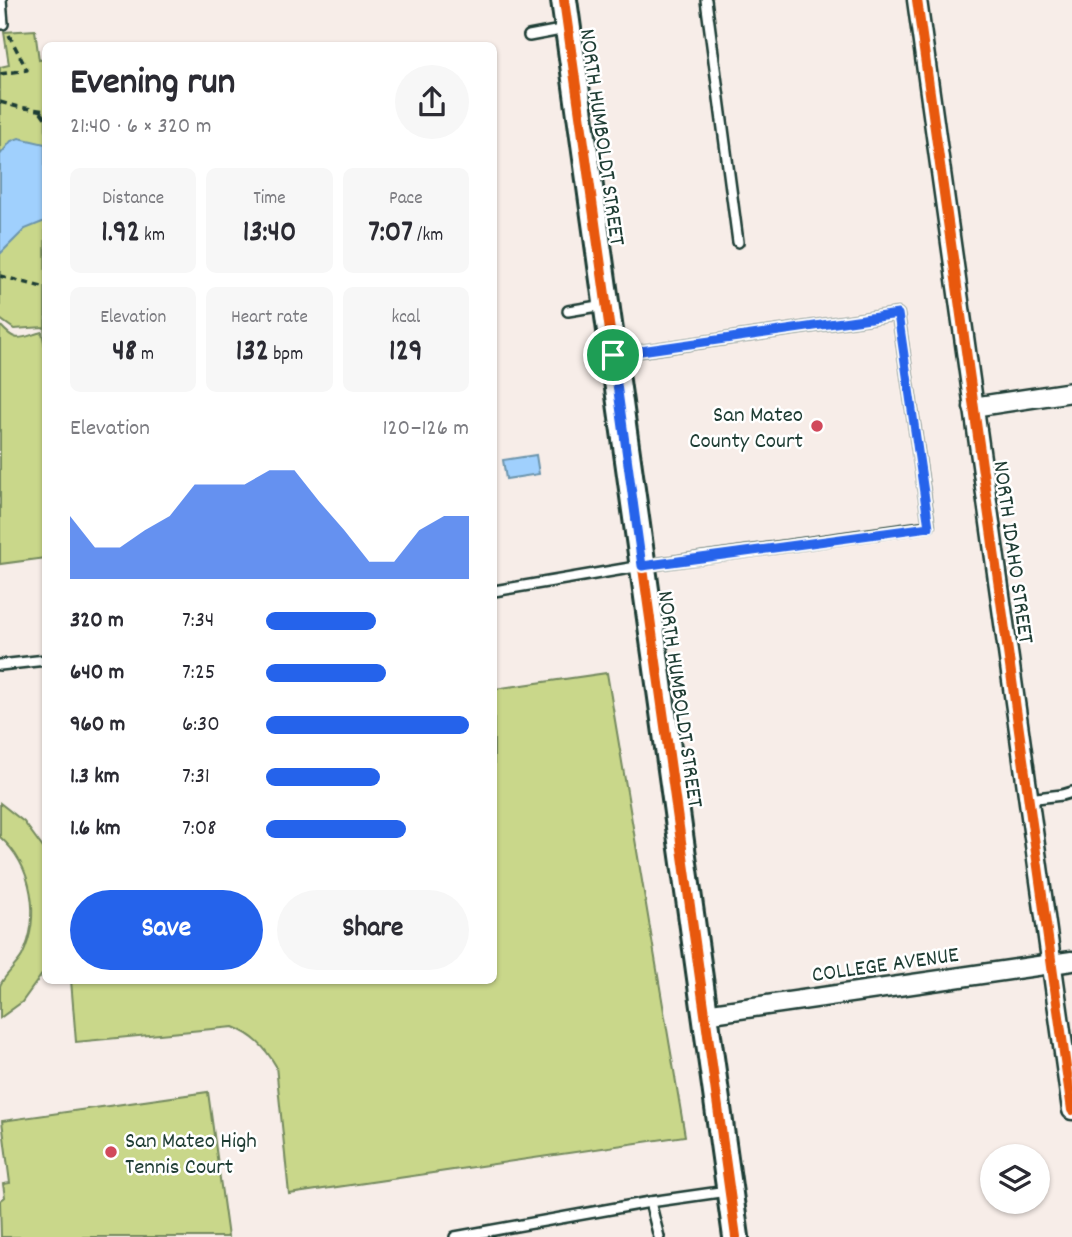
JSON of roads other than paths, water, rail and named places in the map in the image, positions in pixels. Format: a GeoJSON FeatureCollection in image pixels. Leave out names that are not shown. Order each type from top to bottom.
{"type":"FeatureCollection","features":[{"type":"Feature","properties":{"kind":"street","name":"NORTH HUMBOLDT STREET"},"geometry":{"type":"LineString","coordinates":[[564,0],[736,1237]]}},
{"type":"Feature","properties":{"kind":"street","name":"NORTH IDAHO STREET"},"geometry":{"type":"LineString","coordinates":[[917,0],[1072,1110]]}},
{"type":"Feature","properties":{"kind":"street"},"geometry":{"type":"LineString","coordinates":[[973,407],[1072,392]]}},
{"type":"Feature","properties":{"kind":"street","name":"COLLEGE AVENUE"},"geometry":{"type":"LineString","coordinates":[[705,1014],[1072,961]]}},
{"type":"Feature","properties":{"kind":"lane"},"geometry":{"type":"LineString","coordinates":[[1,0],[3,24]]}},
{"type":"Feature","properties":{"kind":"lane"},"geometry":{"type":"LineString","coordinates":[[706,0],[738,242]]}},
{"type":"Feature","properties":{"kind":"lane"},"geometry":{"type":"LineString","coordinates":[[529,36],[568,29]]}},
{"type":"Feature","properties":{"kind":"lane"},"geometry":{"type":"LineString","coordinates":[[568,311],[606,304]]}},
{"type":"Feature","properties":{"kind":"lane"},"geometry":{"type":"LineString","coordinates":[[497,590],[642,566],[929,527],[898,314],[613,355]]}},
{"type":"Feature","properties":{"kind":"lane"},"geometry":{"type":"LineString","coordinates":[[0,665],[42,660]]}},
{"type":"Feature","properties":{"kind":"lane"},"geometry":{"type":"LineString","coordinates":[[1028,799],[1062,796],[1072,792]]}},
{"type":"Feature","properties":{"kind":"lane"},"geometry":{"type":"LineString","coordinates":[[455,1237],[729,1190]]}},
{"type":"Feature","properties":{"kind":"lane"},"geometry":{"type":"LineString","coordinates":[[650,1202],[659,1237]]}},
{"type":"Feature","properties":{"kind":"water"},"geometry":{"type":"Polygon","coordinates":[[[19,138],[42,143],[42,222],[25,229],[0,254],[0,155],[11,141],[19,138]]]}},
{"type":"Feature","properties":{"kind":"water"},"geometry":{"type":"Polygon","coordinates":[[[536,455],[539,474],[506,479],[503,460],[536,455]]]}},
{"type":"Feature","properties":{"kind":"place","name":"San Mateo County Court"},"geometry":{"type":"Point","coordinates":[817,426]}},
{"type":"Feature","properties":{"kind":"place","name":"San Mateo High Tennis Court"},"geometry":{"type":"Point","coordinates":[111,1152]}}]}
